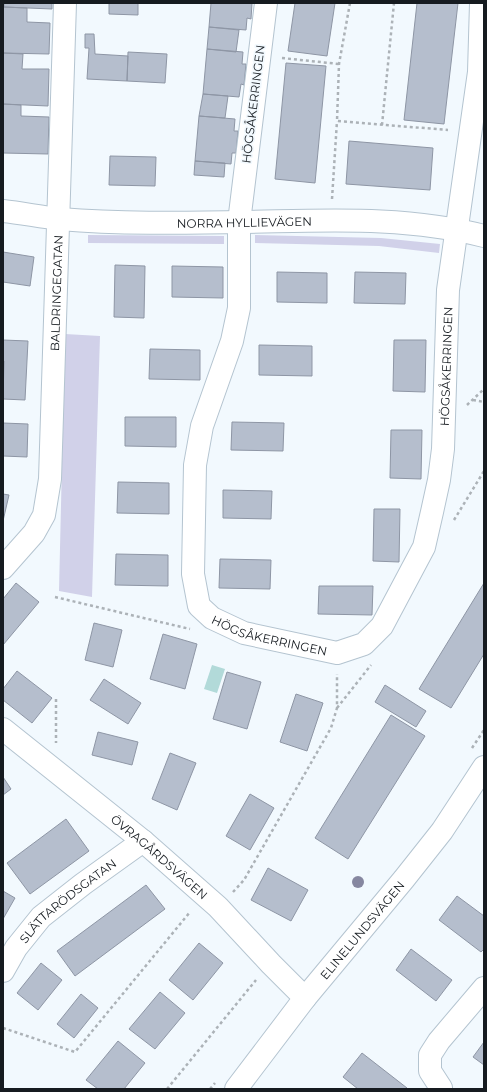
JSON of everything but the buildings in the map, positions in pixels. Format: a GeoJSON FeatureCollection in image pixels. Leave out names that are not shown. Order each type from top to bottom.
{"type":"FeatureCollection","features":[{"type":"Feature","properties":{"kind":"street","name":"BALDRINGEGATAN"},"geometry":{"type":"LineString","coordinates":[[3,568],[34,532],[44,515],[50,479],[65,3]]}},
{"type":"Feature","properties":{"kind":"street","name":"HÖGSÅKERRINGEN"},"geometry":{"type":"LineString","coordinates":[[266,3],[239,222],[239,308],[232,341],[202,426],[195,465],[193,574],[199,606],[212,618],[244,633],[337,653],[364,644],[382,626],[424,547],[437,487],[442,449],[448,290],[479,72],[482,16]]}},
{"type":"Feature","properties":{"kind":"street","name":"NORRA HYLLIEVÄGEN"},"geometry":{"type":"LineString","coordinates":[[3,211],[59,219],[154,223],[331,220],[387,222],[457,229],[484,236]]}},
{"type":"Feature","properties":{"kind":"street","name":"ÖVRAGÅRDSVÄGEN"},"geometry":{"type":"LineString","coordinates":[[3,728],[143,842],[211,901],[305,998]]}},
{"type":"Feature","properties":{"kind":"street","name":"ELINELUNDSVÄGEN"},"geometry":{"type":"LineString","coordinates":[[236,1089],[305,998],[442,831],[484,768]]}},
{"type":"Feature","properties":{"kind":"street","name":"SLÄTTARÖDSGATAN"},"geometry":{"type":"LineString","coordinates":[[3,971],[16,948],[41,917],[83,884],[143,842]]}},
{"type":"Feature","properties":{"kind":"street"},"geometry":{"type":"LineString","coordinates":[[442,1088],[430,1071],[430,1055],[439,1041],[484,988]]}},
{"type":"Feature","properties":{"kind":"path"},"geometry":{"type":"LineString","coordinates":[[331,220],[339,64],[350,3]]}},
{"type":"Feature","properties":{"kind":"path"},"geometry":{"type":"LineString","coordinates":[[382,125],[394,3]]}},
{"type":"Feature","properties":{"kind":"path"},"geometry":{"type":"LineString","coordinates":[[259,56],[339,64]]}},
{"type":"Feature","properties":{"kind":"path"},"geometry":{"type":"LineString","coordinates":[[337,122],[470,131]]}},
{"type":"Feature","properties":{"kind":"path"},"geometry":{"type":"LineString","coordinates":[[473,400],[484,402]]}},
{"type":"Feature","properties":{"kind":"path"},"geometry":{"type":"LineString","coordinates":[[55,596],[190,629],[212,618]]}},
{"type":"Feature","properties":{"kind":"path"},"geometry":{"type":"LineString","coordinates":[[3,1028],[75,1052],[211,901],[244,880],[331,728],[338,708],[337,653]]}},
{"type":"Feature","properties":{"kind":"path"},"geometry":{"type":"LineString","coordinates":[[56,699],[56,771]]}},
{"type":"Feature","properties":{"kind":"path"},"geometry":{"type":"LineString","coordinates":[[167,1089],[256,980],[271,964]]}},
{"type":"Feature","properties":{"kind":"shaded area"},"geometry":{"type":"Polygon","coordinates":[[[88,235],[224,236],[224,244],[88,243],[88,235]]]}},
{"type":"Feature","properties":{"kind":"shaded area"},"geometry":{"type":"Polygon","coordinates":[[[255,235],[381,238],[440,244],[439,253],[379,246],[255,243],[255,235]]]}},
{"type":"Feature","properties":{"kind":"shaded area"},"geometry":{"type":"Polygon","coordinates":[[[65,334],[100,336],[92,597],[59,591],[65,334]]]}},
{"type":"Feature","properties":{"kind":"shaded area"},"geometry":{"type":"Polygon","coordinates":[[[212,665],[225,669],[217,693],[204,689],[212,665]]]}}]}
